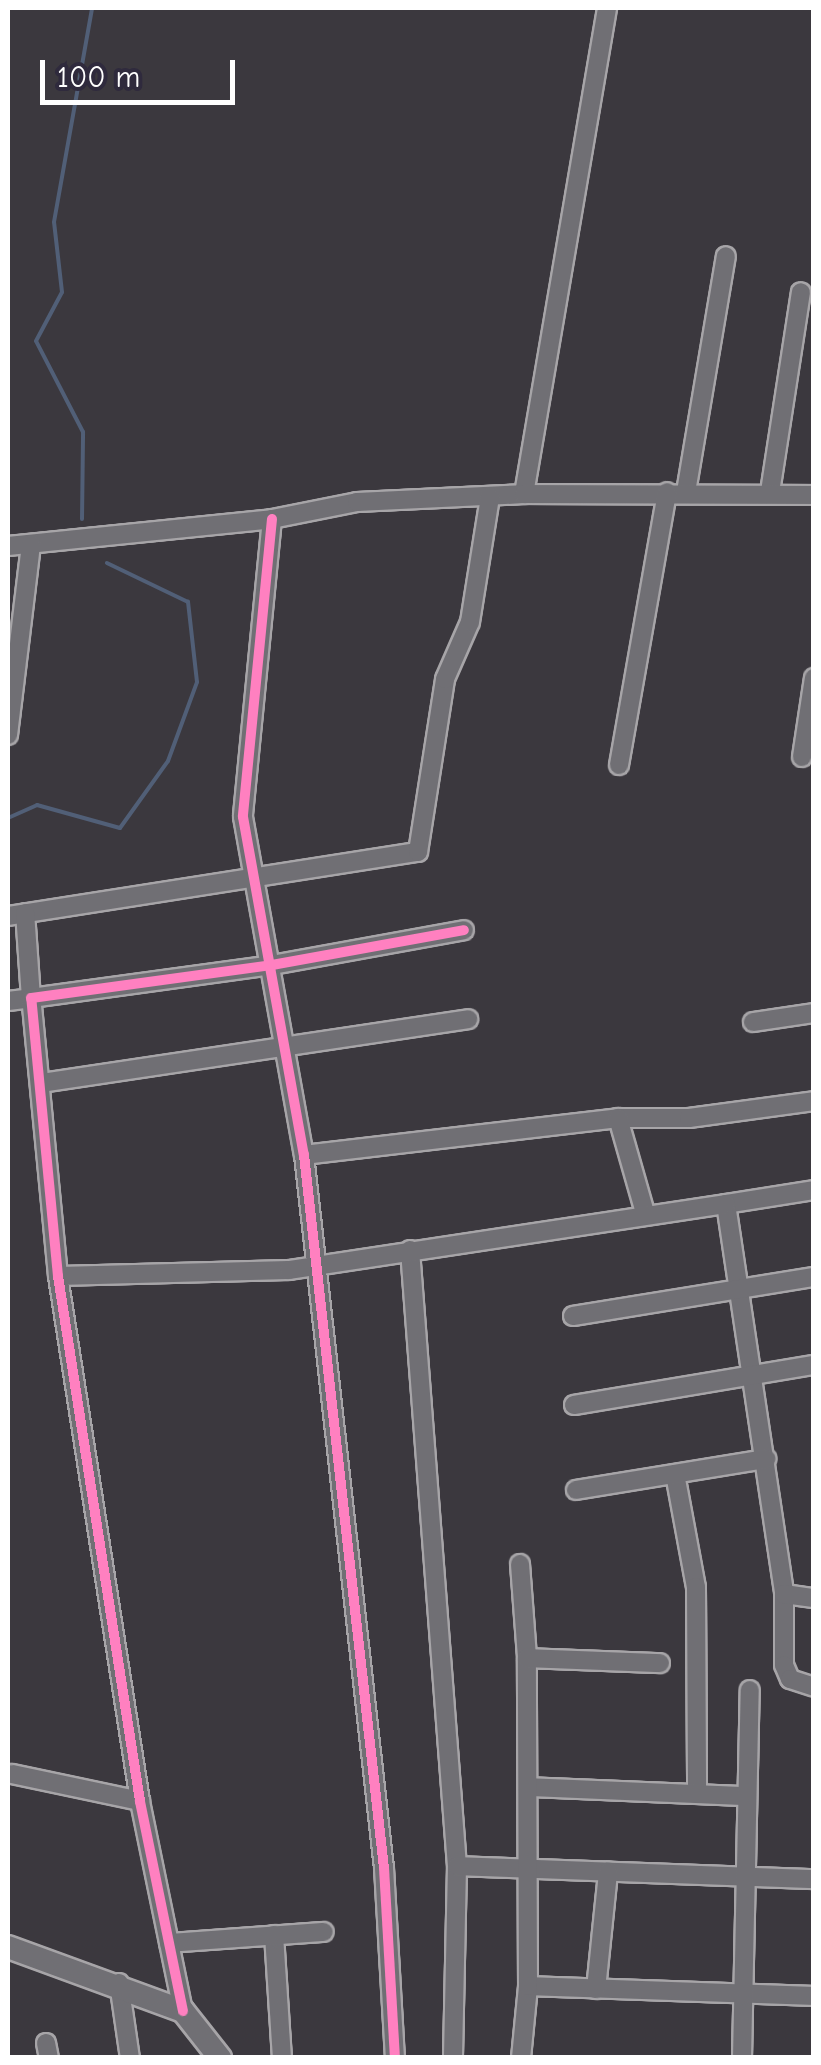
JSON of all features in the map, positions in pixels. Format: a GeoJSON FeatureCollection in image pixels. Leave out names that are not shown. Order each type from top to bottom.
{"type":"FeatureCollection","features":[{"type":"Feature","properties":{"kind":"main road"},"geometry":{"type":"LineString","coordinates":[[8,1947],[119,1983],[183,2011],[220,2058]]}},
{"type":"Feature","properties":{"kind":"street"},"geometry":{"type":"LineString","coordinates":[[524,494],[607,8]]}},
{"type":"Feature","properties":{"kind":"street"},"geometry":{"type":"LineString","coordinates":[[686,492],[726,256]]}},
{"type":"Feature","properties":{"kind":"street"},"geometry":{"type":"LineString","coordinates":[[770,492],[801,292]]}},
{"type":"Feature","properties":{"kind":"street"},"geometry":{"type":"LineString","coordinates":[[618,766],[667,492]]}},
{"type":"Feature","properties":{"kind":"street"},"geometry":{"type":"LineString","coordinates":[[8,546],[272,519],[357,502],[524,494],[814,495]]}},
{"type":"Feature","properties":{"kind":"street"},"geometry":{"type":"LineString","coordinates":[[183,2011],[140,1802],[58,1276],[41,1083],[16,915],[410,856],[422,846],[445,678],[470,622],[490,497]]}},
{"type":"Feature","properties":{"kind":"street"},"geometry":{"type":"LineString","coordinates":[[272,519],[243,817],[259,877],[304,1155],[384,1868],[395,2058]]}},
{"type":"Feature","properties":{"kind":"street"},"geometry":{"type":"LineString","coordinates":[[8,735],[30,544]]}},
{"type":"Feature","properties":{"kind":"street"},"geometry":{"type":"LineString","coordinates":[[802,757],[814,678]]}},
{"type":"Feature","properties":{"kind":"street"},"geometry":{"type":"LineString","coordinates":[[8,1001],[272,965],[464,930]]}},
{"type":"Feature","properties":{"kind":"street"},"geometry":{"type":"LineString","coordinates":[[753,1022],[814,1014]]}},
{"type":"Feature","properties":{"kind":"street"},"geometry":{"type":"LineString","coordinates":[[41,1083],[468,1019]]}},
{"type":"Feature","properties":{"kind":"street"},"geometry":{"type":"LineString","coordinates":[[304,1155],[618,1118],[689,1118],[814,1101]]}},
{"type":"Feature","properties":{"kind":"street"},"geometry":{"type":"LineString","coordinates":[[618,1118],[645,1213]]}},
{"type":"Feature","properties":{"kind":"street"},"geometry":{"type":"LineString","coordinates":[[58,1276],[316,1264],[814,1190]]}},
{"type":"Feature","properties":{"kind":"street"},"geometry":{"type":"LineString","coordinates":[[726,1204],[784,1594],[784,1665],[790,1679],[814,1687]]}},
{"type":"Feature","properties":{"kind":"street"},"geometry":{"type":"LineString","coordinates":[[410,1250],[456,1866],[453,2058]]}},
{"type":"Feature","properties":{"kind":"street"},"geometry":{"type":"LineString","coordinates":[[572,1316],[814,1277]]}},
{"type":"Feature","properties":{"kind":"street"},"geometry":{"type":"LineString","coordinates":[[574,1405],[814,1365]]}},
{"type":"Feature","properties":{"kind":"street"},"geometry":{"type":"LineString","coordinates":[[576,1490],[766,1459]]}},
{"type":"Feature","properties":{"kind":"street"},"geometry":{"type":"LineString","coordinates":[[675,1474],[696,1586],[697,1794]]}},
{"type":"Feature","properties":{"kind":"street"},"geometry":{"type":"LineString","coordinates":[[520,1564],[527,1658],[528,1787],[528,1986],[521,2058]]}},
{"type":"Feature","properties":{"kind":"street"},"geometry":{"type":"LineString","coordinates":[[784,1594],[814,1598]]}},
{"type":"Feature","properties":{"kind":"street"},"geometry":{"type":"LineString","coordinates":[[527,1658],[660,1663]]}},
{"type":"Feature","properties":{"kind":"street"},"geometry":{"type":"LineString","coordinates":[[742,2058],[742,1878],[750,1690]]}},
{"type":"Feature","properties":{"kind":"street"},"geometry":{"type":"LineString","coordinates":[[12,1774],[140,1802]]}},
{"type":"Feature","properties":{"kind":"street"},"geometry":{"type":"LineString","coordinates":[[528,1787],[745,1796]]}},
{"type":"Feature","properties":{"kind":"street"},"geometry":{"type":"LineString","coordinates":[[456,1866],[814,1879]]}},
{"type":"Feature","properties":{"kind":"street"},"geometry":{"type":"LineString","coordinates":[[596,1990],[608,1872]]}},
{"type":"Feature","properties":{"kind":"street"},"geometry":{"type":"LineString","coordinates":[[170,1943],[324,1932]]}},
{"type":"Feature","properties":{"kind":"street"},"geometry":{"type":"LineString","coordinates":[[274,1936],[282,2058]]}},
{"type":"Feature","properties":{"kind":"street"},"geometry":{"type":"LineString","coordinates":[[119,1983],[130,2058]]}},
{"type":"Feature","properties":{"kind":"street"},"geometry":{"type":"LineString","coordinates":[[528,1986],[814,1996]]}},
{"type":"Feature","properties":{"kind":"waterway"},"geometry":{"type":"LineString","coordinates":[[82,519],[83,432],[36,341],[62,292],[54,222],[92,8]]}},
{"type":"Feature","properties":{"kind":"waterway"},"geometry":{"type":"LineString","coordinates":[[8,818],[37,805],[120,828],[168,761],[197,682],[188,602],[107,563]]}},
{"type":"Feature","properties":{"kind":"cycle path"},"geometry":{"type":"LineString","coordinates":[[272,519],[243,817],[304,1155],[384,1868],[395,2058]]}},
{"type":"Feature","properties":{"kind":"cycle path"},"geometry":{"type":"LineString","coordinates":[[183,2011],[140,1801],[58,1276],[31,998],[272,965],[464,930]]}}]}
